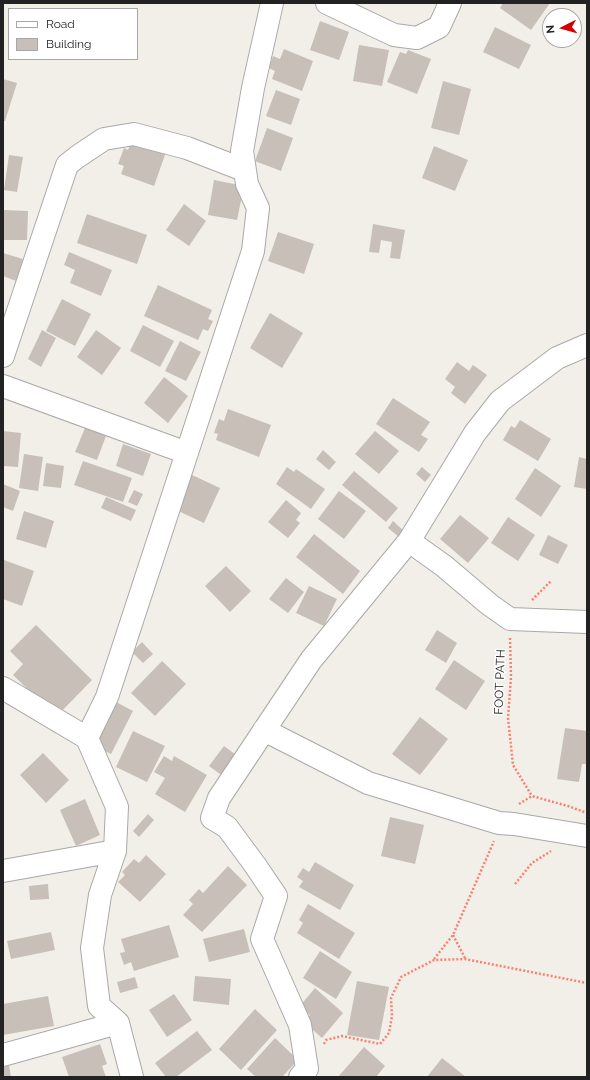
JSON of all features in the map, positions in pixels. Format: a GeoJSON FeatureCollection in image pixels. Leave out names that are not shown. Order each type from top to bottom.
{"type":"FeatureCollection","features":[{"type":"Feature","properties":{"kind":"street"},"geometry":{"type":"LineString","coordinates":[[87,738],[94,727],[107,697],[253,251],[258,208],[247,184],[242,151],[253,88],[272,3]]}},
{"type":"Feature","properties":{"kind":"street"},"geometry":{"type":"LineString","coordinates":[[327,3],[394,35],[417,38],[439,27],[450,3]]}},
{"type":"Feature","properties":{"kind":"street"},"geometry":{"type":"LineString","coordinates":[[3,356],[67,165],[77,157],[104,139],[134,134],[187,148],[244,170]]}},
{"type":"Feature","properties":{"kind":"street"},"geometry":{"type":"LineString","coordinates":[[303,1073],[300,1025],[262,939],[276,896],[227,827],[212,818],[219,798],[311,660],[409,541],[475,433],[500,401],[557,358],[587,345]]}},
{"type":"Feature","properties":{"kind":"street"},"geometry":{"type":"LineString","coordinates":[[3,386],[187,452]]}},
{"type":"Feature","properties":{"kind":"street"},"geometry":{"type":"LineString","coordinates":[[409,541],[444,566],[490,605],[510,619],[587,622]]}},
{"type":"Feature","properties":{"kind":"street"},"geometry":{"type":"LineString","coordinates":[[3,688],[87,738],[118,807],[115,851],[100,895],[92,948],[99,1006],[118,1023],[132,1077]]}},
{"type":"Feature","properties":{"kind":"street"},"geometry":{"type":"LineString","coordinates":[[264,730],[368,783],[499,823],[514,824],[587,836]]}},
{"type":"Feature","properties":{"kind":"street"},"geometry":{"type":"LineString","coordinates":[[3,871],[115,851]]}},
{"type":"Feature","properties":{"kind":"street"},"geometry":{"type":"LineString","coordinates":[[3,1055],[118,1023]]}},
{"type":"Feature","properties":{"kind":"path"},"geometry":{"type":"LineString","coordinates":[[510,619],[515,612],[531,601],[551,581]]}},
{"type":"Feature","properties":{"kind":"path","name":"FOOT PATH"},"geometry":{"type":"LineString","coordinates":[[510,619],[511,677],[508,718],[514,766],[532,796]]}},
{"type":"Feature","properties":{"kind":"path"},"geometry":{"type":"LineString","coordinates":[[434,960],[453,935],[494,842],[499,823],[505,812],[532,796],[587,813]]}},
{"type":"Feature","properties":{"kind":"path"},"geometry":{"type":"LineString","coordinates":[[453,935],[466,959]]}},
{"type":"Feature","properties":{"kind":"path"},"geometry":{"type":"LineString","coordinates":[[303,1073],[313,1062],[326,1040],[342,1036],[380,1044],[389,1033],[392,1016],[391,998],[401,976],[434,960],[466,959],[587,983]]}},
{"type":"Feature","properties":{"kind":"building"},"geometry":{"type":"Polygon","coordinates":[[[503,3],[550,3],[546,8],[542,8],[542,14],[531,30],[500,8],[503,3]]]}},
{"type":"Feature","properties":{"kind":"building"},"geometry":{"type":"Polygon","coordinates":[[[320,21],[349,32],[339,60],[310,50],[320,21]]]}},
{"type":"Feature","properties":{"kind":"building"},"geometry":{"type":"Polygon","coordinates":[[[495,27],[531,45],[519,69],[483,52],[495,27]]]}},
{"type":"Feature","properties":{"kind":"building"},"geometry":{"type":"Polygon","coordinates":[[[359,45],[389,50],[382,86],[353,81],[359,45]]]}},
{"type":"Feature","properties":{"kind":"building"},"geometry":{"type":"Polygon","coordinates":[[[284,49],[313,61],[302,91],[272,79],[275,71],[269,68],[273,56],[280,59],[284,49]]]}},
{"type":"Feature","properties":{"kind":"building"},"geometry":{"type":"Polygon","coordinates":[[[408,50],[431,59],[417,94],[387,82],[400,52],[406,54],[408,50]]]}},
{"type":"Feature","properties":{"kind":"building"},"geometry":{"type":"Polygon","coordinates":[[[3,79],[17,83],[5,121],[3,121],[3,79]]]}},
{"type":"Feature","properties":{"kind":"building"},"geometry":{"type":"Polygon","coordinates":[[[443,81],[471,89],[459,135],[431,128],[443,81]]]}},
{"type":"Feature","properties":{"kind":"building"},"geometry":{"type":"Polygon","coordinates":[[[276,90],[300,99],[291,125],[266,116],[276,90]]]}},
{"type":"Feature","properties":{"kind":"building"},"geometry":{"type":"Polygon","coordinates":[[[267,128],[293,138],[281,171],[255,161],[267,128]]]}},
{"type":"Feature","properties":{"kind":"building"},"geometry":{"type":"Polygon","coordinates":[[[132,140],[166,152],[154,186],[121,174],[124,166],[118,164],[124,148],[128,150],[132,140]]]}},
{"type":"Feature","properties":{"kind":"building"},"geometry":{"type":"Polygon","coordinates":[[[434,146],[468,160],[455,191],[422,178],[434,146]]]}},
{"type":"Feature","properties":{"kind":"building"},"geometry":{"type":"Polygon","coordinates":[[[9,155],[23,157],[17,192],[4,190],[9,155]]]}},
{"type":"Feature","properties":{"kind":"building"},"geometry":{"type":"Polygon","coordinates":[[[214,180],[244,186],[237,220],[208,215],[214,180]]]}},
{"type":"Feature","properties":{"kind":"building"},"geometry":{"type":"Polygon","coordinates":[[[184,204],[206,221],[189,246],[166,230],[184,204]]]}},
{"type":"Feature","properties":{"kind":"building"},"geometry":{"type":"Polygon","coordinates":[[[3,210],[28,211],[27,240],[3,240],[3,210]]]}},
{"type":"Feature","properties":{"kind":"building"},"geometry":{"type":"Polygon","coordinates":[[[87,214],[147,235],[137,264],[77,243],[87,214]]]}},
{"type":"Feature","properties":{"kind":"building"},"geometry":{"type":"Polygon","coordinates":[[[373,224],[405,230],[400,259],[390,258],[392,242],[381,240],[379,253],[369,252],[373,224]]]}},
{"type":"Feature","properties":{"kind":"building"},"geometry":{"type":"Polygon","coordinates":[[[278,232],[314,244],[304,274],[268,261],[278,232]]]}},
{"type":"Feature","properties":{"kind":"building"},"geometry":{"type":"Polygon","coordinates":[[[69,252],[112,270],[101,296],[70,283],[75,270],[64,265],[69,252]]]}},
{"type":"Feature","properties":{"kind":"building"},"geometry":{"type":"Polygon","coordinates":[[[3,253],[23,259],[16,281],[3,276],[3,253]]]}},
{"type":"Feature","properties":{"kind":"building"},"geometry":{"type":"Polygon","coordinates":[[[158,285],[212,310],[208,319],[213,321],[208,331],[203,329],[198,340],[144,316],[158,285]]]}},
{"type":"Feature","properties":{"kind":"building"},"geometry":{"type":"Polygon","coordinates":[[[62,299],[91,314],[75,346],[46,331],[62,299]]]}},
{"type":"Feature","properties":{"kind":"building"},"geometry":{"type":"Polygon","coordinates":[[[270,313],[303,333],[282,368],[250,348],[270,313]]]}},
{"type":"Feature","properties":{"kind":"building"},"geometry":{"type":"Polygon","coordinates":[[[143,325],[174,341],[160,367],[130,351],[143,325]]]}},
{"type":"Feature","properties":{"kind":"building"},"geometry":{"type":"Polygon","coordinates":[[[42,330],[56,338],[41,367],[28,359],[42,330]]]}},
{"type":"Feature","properties":{"kind":"building"},"geometry":{"type":"Polygon","coordinates":[[[96,330],[121,348],[102,375],[77,357],[96,330]]]}},
{"type":"Feature","properties":{"kind":"building"},"geometry":{"type":"Polygon","coordinates":[[[180,341],[201,352],[186,381],[165,371],[180,341]]]}},
{"type":"Feature","properties":{"kind":"building"},"geometry":{"type":"Polygon","coordinates":[[[457,362],[469,371],[473,365],[487,375],[465,404],[451,393],[455,387],[445,379],[457,362]]]}},
{"type":"Feature","properties":{"kind":"building"},"geometry":{"type":"Polygon","coordinates":[[[164,377],[188,396],[168,423],[144,403],[164,377]]]}},
{"type":"Feature","properties":{"kind":"building"},"geometry":{"type":"Polygon","coordinates":[[[393,398],[430,422],[421,435],[428,439],[419,452],[376,424],[393,398]]]}},
{"type":"Feature","properties":{"kind":"building"},"geometry":{"type":"Polygon","coordinates":[[[228,409],[271,425],[259,457],[216,440],[218,434],[214,433],[219,419],[224,421],[228,409]]]}},
{"type":"Feature","properties":{"kind":"building"},"geometry":{"type":"Polygon","coordinates":[[[520,420],[551,439],[538,461],[503,440],[511,426],[515,428],[520,420]]]}},
{"type":"Feature","properties":{"kind":"building"},"geometry":{"type":"Polygon","coordinates":[[[85,428],[106,436],[97,460],[75,452],[85,428]]]}},
{"type":"Feature","properties":{"kind":"building"},"geometry":{"type":"Polygon","coordinates":[[[3,431],[21,433],[18,467],[3,466],[3,431]]]}},
{"type":"Feature","properties":{"kind":"building"},"geometry":{"type":"Polygon","coordinates":[[[375,431],[399,451],[379,474],[355,454],[375,431]]]}},
{"type":"Feature","properties":{"kind":"building"},"geometry":{"type":"Polygon","coordinates":[[[123,444],[151,454],[143,476],[116,466],[123,444]]]}},
{"type":"Feature","properties":{"kind":"building"},"geometry":{"type":"Polygon","coordinates":[[[323,450],[336,462],[329,470],[316,459],[323,450]]]}},
{"type":"Feature","properties":{"kind":"building"},"geometry":{"type":"Polygon","coordinates":[[[24,454],[43,457],[38,491],[19,488],[24,454]]]}},
{"type":"Feature","properties":{"kind":"building"},"geometry":{"type":"Polygon","coordinates":[[[579,457],[587,459],[587,489],[574,487],[579,457]]]}},
{"type":"Feature","properties":{"kind":"building"},"geometry":{"type":"Polygon","coordinates":[[[83,461],[132,478],[123,502],[74,485],[83,461]]]}},
{"type":"Feature","properties":{"kind":"building"},"geometry":{"type":"Polygon","coordinates":[[[46,463],[64,466],[61,488],[43,486],[46,463]]]}},
{"type":"Feature","properties":{"kind":"building"},"geometry":{"type":"Polygon","coordinates":[[[287,467],[294,472],[296,469],[325,489],[311,509],[276,484],[287,467]]]}},
{"type":"Feature","properties":{"kind":"building"},"geometry":{"type":"Polygon","coordinates":[[[422,467],[431,475],[425,482],[416,474],[422,467]]]}},
{"type":"Feature","properties":{"kind":"building"},"geometry":{"type":"Polygon","coordinates":[[[535,468],[561,486],[541,517],[515,499],[535,468]]]}},
{"type":"Feature","properties":{"kind":"building"},"geometry":{"type":"Polygon","coordinates":[[[354,471],[398,508],[386,522],[342,485],[354,471]]]}},
{"type":"Feature","properties":{"kind":"building"},"geometry":{"type":"Polygon","coordinates":[[[190,474],[220,488],[204,523],[174,509],[190,474]]]}},
{"type":"Feature","properties":{"kind":"building"},"geometry":{"type":"Polygon","coordinates":[[[3,484],[20,491],[13,511],[3,507],[3,484]]]}},
{"type":"Feature","properties":{"kind":"building"},"geometry":{"type":"Polygon","coordinates":[[[134,490],[143,494],[137,506],[128,502],[134,490]]]}},
{"type":"Feature","properties":{"kind":"building"},"geometry":{"type":"Polygon","coordinates":[[[339,491],[366,511],[344,539],[318,519],[339,491]]]}},
{"type":"Feature","properties":{"kind":"building"},"geometry":{"type":"Polygon","coordinates":[[[106,497],[136,510],[131,521],[101,508],[106,497]]]}},
{"type":"Feature","properties":{"kind":"building"},"geometry":{"type":"Polygon","coordinates":[[[286,500],[301,513],[296,520],[300,523],[288,538],[268,522],[286,500]]]}},
{"type":"Feature","properties":{"kind":"building"},"geometry":{"type":"Polygon","coordinates":[[[24,511],[54,521],[46,548],[16,539],[24,511]]]}},
{"type":"Feature","properties":{"kind":"building"},"geometry":{"type":"Polygon","coordinates":[[[460,515],[489,538],[468,563],[440,539],[460,515]]]}},
{"type":"Feature","properties":{"kind":"building"},"geometry":{"type":"Polygon","coordinates":[[[508,517],[535,535],[518,561],[491,543],[508,517]]]}},
{"type":"Feature","properties":{"kind":"building"},"geometry":{"type":"Polygon","coordinates":[[[393,521],[404,531],[399,537],[388,528],[393,521]]]}},
{"type":"Feature","properties":{"kind":"building"},"geometry":{"type":"Polygon","coordinates":[[[314,534],[360,571],[343,594],[296,557],[314,534]]]}},
{"type":"Feature","properties":{"kind":"building"},"geometry":{"type":"Polygon","coordinates":[[[548,535],[568,545],[558,564],[539,555],[548,535]]]}},
{"type":"Feature","properties":{"kind":"building"},"geometry":{"type":"Polygon","coordinates":[[[4,560],[34,571],[22,606],[3,599],[4,560]]]}},
{"type":"Feature","properties":{"kind":"building"},"geometry":{"type":"Polygon","coordinates":[[[226,566],[251,591],[230,612],[205,586],[226,566]]]}},
{"type":"Feature","properties":{"kind":"building"},"geometry":{"type":"Polygon","coordinates":[[[286,578],[304,592],[288,613],[269,599],[286,578]]]}},
{"type":"Feature","properties":{"kind":"building"},"geometry":{"type":"Polygon","coordinates":[[[309,586],[337,599],[324,626],[296,613],[309,586]]]}},
{"type":"Feature","properties":{"kind":"building"},"geometry":{"type":"Polygon","coordinates":[[[36,625],[92,680],[56,717],[13,675],[23,664],[10,651],[36,625]]]}},
{"type":"Feature","properties":{"kind":"building"},"geometry":{"type":"Polygon","coordinates":[[[437,630],[457,643],[446,663],[425,650],[437,630]]]}},
{"type":"Feature","properties":{"kind":"building"},"geometry":{"type":"Polygon","coordinates":[[[142,642],[153,654],[143,663],[132,652],[142,642]]]}},
{"type":"Feature","properties":{"kind":"building"},"geometry":{"type":"Polygon","coordinates":[[[454,660],[485,681],[466,710],[435,689],[454,660]]]}},
{"type":"Feature","properties":{"kind":"building"},"geometry":{"type":"Polygon","coordinates":[[[162,661],[186,684],[155,716],[131,693],[162,661]]]}},
{"type":"Feature","properties":{"kind":"building"},"geometry":{"type":"Polygon","coordinates":[[[116,702],[133,711],[111,754],[93,745],[116,702]]]}},
{"type":"Feature","properties":{"kind":"building"},"geometry":{"type":"Polygon","coordinates":[[[420,717],[448,739],[420,775],[392,754],[420,717]]]}},
{"type":"Feature","properties":{"kind":"building"},"geometry":{"type":"Polygon","coordinates":[[[565,728],[587,731],[587,764],[582,764],[579,782],[557,779],[565,728]]]}},
{"type":"Feature","properties":{"kind":"building"},"geometry":{"type":"Polygon","coordinates":[[[133,731],[165,746],[147,782],[116,767],[133,731]]]}},
{"type":"Feature","properties":{"kind":"building"},"geometry":{"type":"Polygon","coordinates":[[[224,746],[243,760],[228,780],[209,766],[224,746]]]}},
{"type":"Feature","properties":{"kind":"building"},"geometry":{"type":"Polygon","coordinates":[[[43,753],[69,780],[46,803],[20,775],[43,753]]]}},
{"type":"Feature","properties":{"kind":"building"},"geometry":{"type":"Polygon","coordinates":[[[164,756],[172,761],[174,756],[207,775],[185,812],[155,794],[165,778],[154,772],[164,756]]]}},
{"type":"Feature","properties":{"kind":"building"},"geometry":{"type":"Polygon","coordinates":[[[85,799],[100,835],[76,846],[60,810],[85,799]]]}},
{"type":"Feature","properties":{"kind":"building"},"geometry":{"type":"Polygon","coordinates":[[[148,814],[154,820],[139,837],[133,831],[148,814]]]}},
{"type":"Feature","properties":{"kind":"building"},"geometry":{"type":"Polygon","coordinates":[[[390,817],[424,825],[415,864],[381,856],[390,817]]]}},
{"type":"Feature","properties":{"kind":"building"},"geometry":{"type":"Polygon","coordinates":[[[146,855],[166,874],[140,902],[118,882],[125,875],[122,872],[134,859],[139,863],[146,855]]]}},
{"type":"Feature","properties":{"kind":"building"},"geometry":{"type":"Polygon","coordinates":[[[315,862],[354,885],[340,910],[299,887],[303,881],[297,877],[303,868],[309,872],[315,862]]]}},
{"type":"Feature","properties":{"kind":"building"},"geometry":{"type":"Polygon","coordinates":[[[228,866],[247,885],[202,932],[183,915],[193,904],[189,900],[199,889],[203,893],[228,866]]]}},
{"type":"Feature","properties":{"kind":"building"},"geometry":{"type":"Polygon","coordinates":[[[48,884],[49,899],[30,900],[29,886],[48,884]]]}},
{"type":"Feature","properties":{"kind":"building"},"geometry":{"type":"Polygon","coordinates":[[[308,904],[355,933],[339,959],[297,933],[303,923],[299,920],[308,904]]]}},
{"type":"Feature","properties":{"kind":"building"},"geometry":{"type":"Polygon","coordinates":[[[169,925],[179,957],[134,971],[131,962],[124,965],[120,953],[125,952],[121,939],[169,925]]]}},
{"type":"Feature","properties":{"kind":"building"},"geometry":{"type":"Polygon","coordinates":[[[244,929],[250,952],[209,962],[203,939],[244,929]]]}},
{"type":"Feature","properties":{"kind":"building"},"geometry":{"type":"Polygon","coordinates":[[[51,932],[55,950],[11,959],[7,941],[51,932]]]}},
{"type":"Feature","properties":{"kind":"building"},"geometry":{"type":"Polygon","coordinates":[[[320,951],[352,972],[336,999],[303,978],[320,951]]]}},
{"type":"Feature","properties":{"kind":"building"},"geometry":{"type":"Polygon","coordinates":[[[195,976],[231,979],[229,1005],[193,1001],[195,976]]]}},
{"type":"Feature","properties":{"kind":"building"},"geometry":{"type":"Polygon","coordinates":[[[135,977],[138,988],[120,993],[117,982],[135,977]]]}},
{"type":"Feature","properties":{"kind":"building"},"geometry":{"type":"Polygon","coordinates":[[[357,981],[389,987],[379,1040],[347,1035],[357,981]]]}},
{"type":"Feature","properties":{"kind":"building"},"geometry":{"type":"Polygon","coordinates":[[[315,988],[343,1013],[322,1038],[304,1022],[310,1015],[300,1006],[315,988]]]}},
{"type":"Feature","properties":{"kind":"building"},"geometry":{"type":"Polygon","coordinates":[[[174,994],[192,1020],[167,1037],[149,1010],[174,994]]]}},
{"type":"Feature","properties":{"kind":"building"},"geometry":{"type":"Polygon","coordinates":[[[48,996],[54,1026],[3,1035],[3,1004],[48,996]]]}},
{"type":"Feature","properties":{"kind":"building"},"geometry":{"type":"Polygon","coordinates":[[[255,1009],[277,1030],[241,1070],[219,1049],[255,1009]]]}},
{"type":"Feature","properties":{"kind":"building"},"geometry":{"type":"Polygon","coordinates":[[[197,1031],[212,1050],[176,1077],[166,1077],[155,1063],[197,1031]]]}},
{"type":"Feature","properties":{"kind":"building"},"geometry":{"type":"Polygon","coordinates":[[[275,1038],[298,1060],[282,1077],[256,1077],[247,1069],[275,1038]]]}},
{"type":"Feature","properties":{"kind":"building"},"geometry":{"type":"Polygon","coordinates":[[[100,1044],[107,1064],[102,1066],[106,1077],[69,1077],[62,1057],[100,1044]]]}},
{"type":"Feature","properties":{"kind":"building"},"geometry":{"type":"Polygon","coordinates":[[[364,1047],[385,1066],[376,1077],[338,1077],[364,1047]]]}},
{"type":"Feature","properties":{"kind":"building"},"geometry":{"type":"Polygon","coordinates":[[[442,1058],[466,1077],[427,1077],[442,1058]]]}},
{"type":"Feature","properties":{"kind":"building"},"geometry":{"type":"Polygon","coordinates":[[[9,1065],[11,1077],[3,1077],[3,1066],[9,1065]]]}}]}
